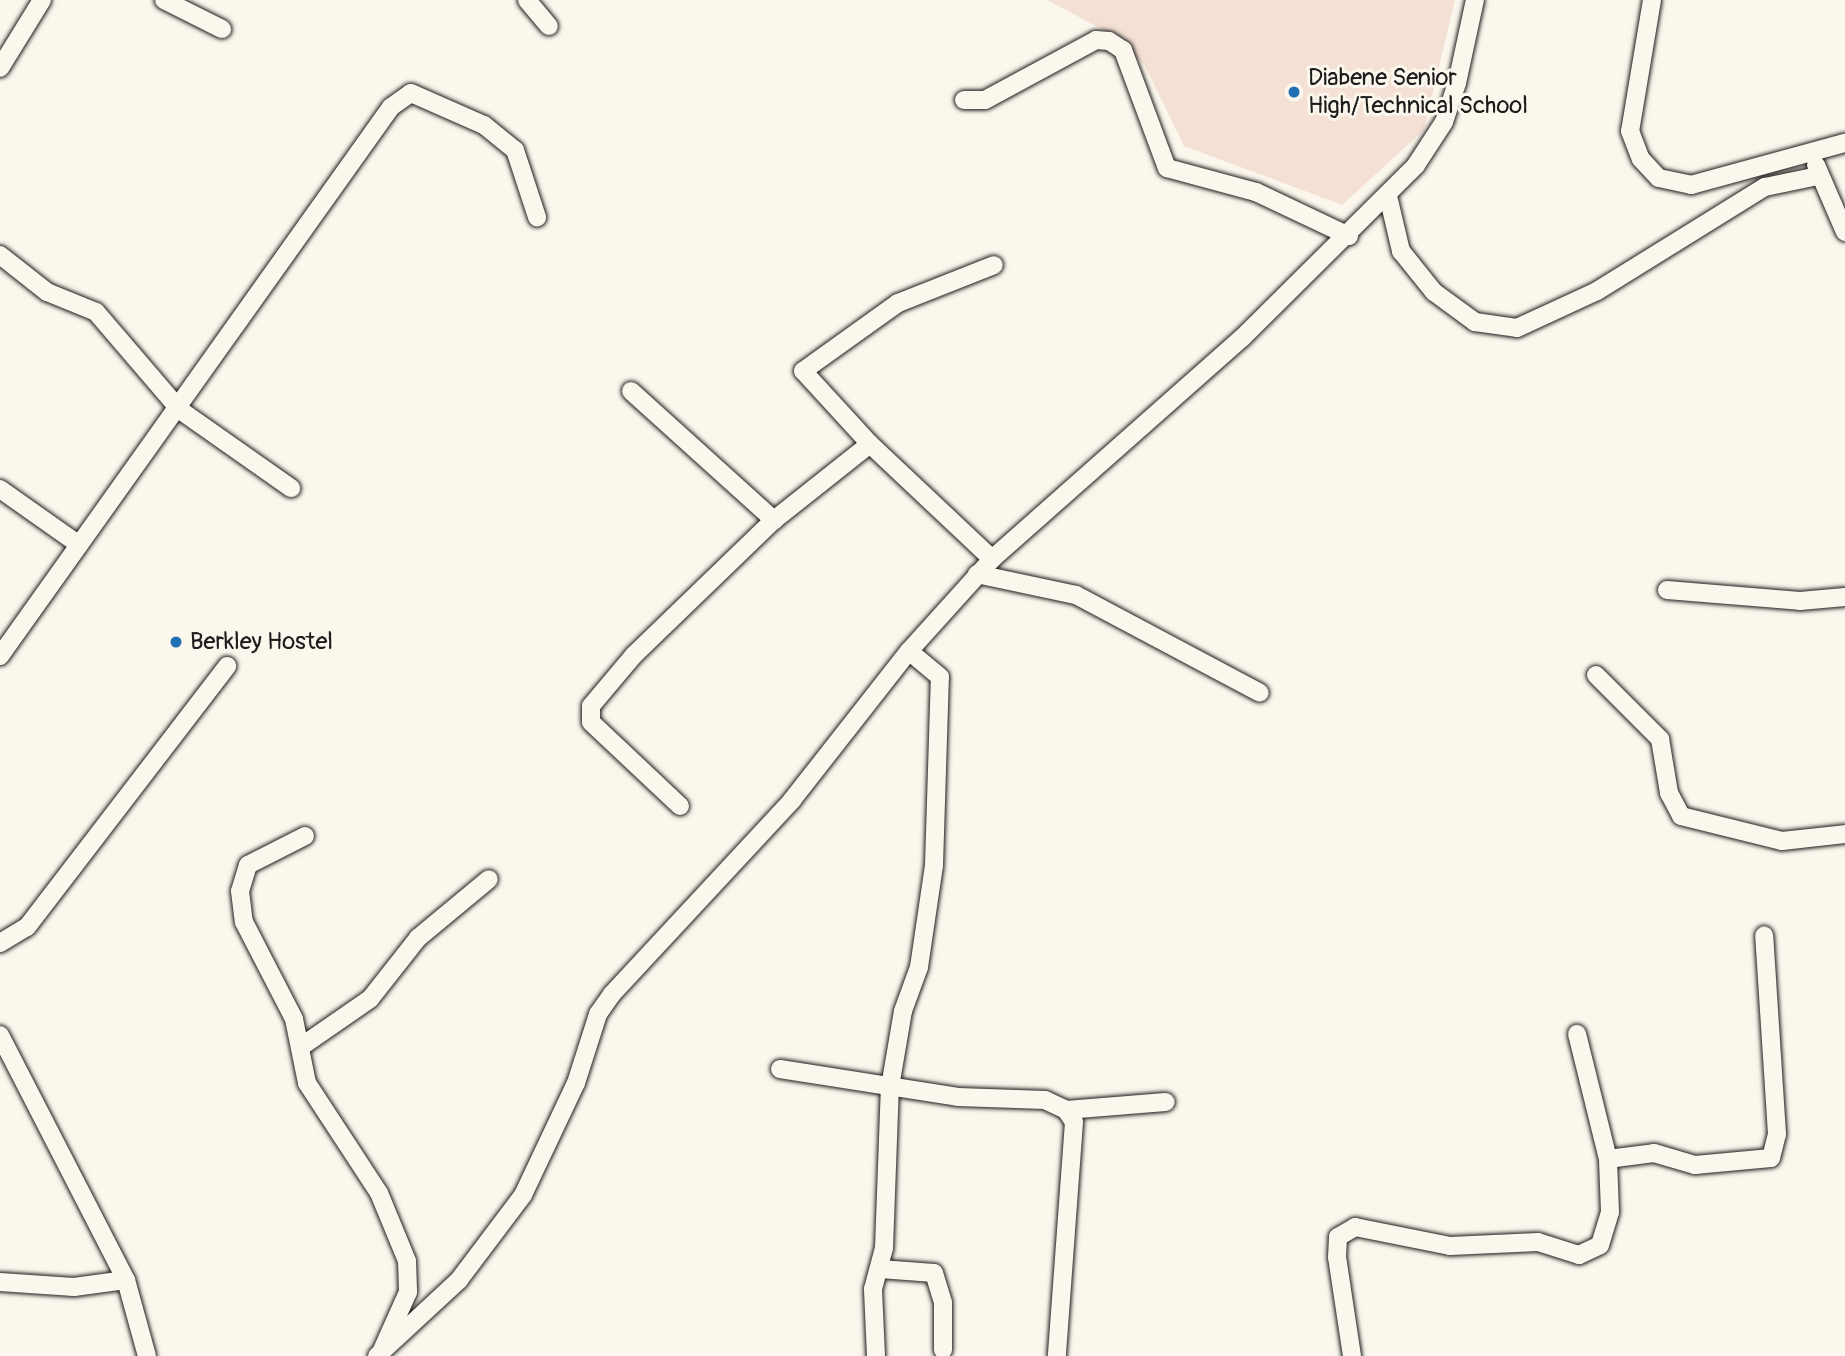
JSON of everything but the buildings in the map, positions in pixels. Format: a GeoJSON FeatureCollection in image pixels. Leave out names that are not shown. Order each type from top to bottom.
{"type":"FeatureCollection","features":[{"type":"Feature","properties":{"kind":"street"},"geometry":{"type":"LineString","coordinates":[[0,68],[43,0]]}},
{"type":"Feature","properties":{"kind":"street"},"geometry":{"type":"LineString","coordinates":[[163,0],[222,29]]}},
{"type":"Feature","properties":{"kind":"street"},"geometry":{"type":"LineString","coordinates":[[527,0],[549,26]]}},
{"type":"Feature","properties":{"kind":"street"},"geometry":{"type":"LineString","coordinates":[[379,1354],[459,1280],[523,1195],[576,1083],[598,1014],[612,994],[792,800],[909,651],[992,559],[1349,236],[1388,196],[1444,122],[1475,0]]}},
{"type":"Feature","properties":{"kind":"street"},"geometry":{"type":"LineString","coordinates":[[1652,0],[1630,131],[1641,159],[1659,178],[1690,185],[1845,143]]}},
{"type":"Feature","properties":{"kind":"street"},"geometry":{"type":"LineString","coordinates":[[964,100],[985,100],[1096,40],[1109,41],[1123,50],[1167,168],[1256,192],[1349,236]]}},
{"type":"Feature","properties":{"kind":"street"},"geometry":{"type":"LineString","coordinates":[[0,656],[78,544],[180,410],[335,183],[391,107],[411,93],[484,125],[514,150],[537,217]]}},
{"type":"Feature","properties":{"kind":"street"},"geometry":{"type":"LineString","coordinates":[[1813,150],[1818,176],[1845,232]]}},
{"type":"Feature","properties":{"kind":"street"},"geometry":{"type":"LineString","coordinates":[[1388,196],[1401,251],[1434,292],[1475,322],[1517,328],[1597,290],[1765,187],[1818,176]]}},
{"type":"Feature","properties":{"kind":"street"},"geometry":{"type":"LineString","coordinates":[[0,255],[47,292],[96,312],[180,410],[291,488]]}},
{"type":"Feature","properties":{"kind":"street"},"geometry":{"type":"LineString","coordinates":[[992,559],[870,444],[803,371],[898,303],[994,265]]}},
{"type":"Feature","properties":{"kind":"street"},"geometry":{"type":"LineString","coordinates":[[631,391],[774,520]]}},
{"type":"Feature","properties":{"kind":"street"},"geometry":{"type":"LineString","coordinates":[[680,806],[591,722],[591,706],[634,655],[774,520],[870,444]]}},
{"type":"Feature","properties":{"kind":"street"},"geometry":{"type":"LineString","coordinates":[[0,489],[78,544]]}},
{"type":"Feature","properties":{"kind":"street"},"geometry":{"type":"LineString","coordinates":[[977,574],[1076,595],[1260,693]]}},
{"type":"Feature","properties":{"kind":"street"},"geometry":{"type":"LineString","coordinates":[[1667,590],[1800,601],[1845,597]]}},
{"type":"Feature","properties":{"kind":"street"},"geometry":{"type":"LineString","coordinates":[[876,1356],[873,1289],[880,1269],[890,1087],[903,1011],[919,967],[934,865],[940,677],[909,651]]}},
{"type":"Feature","properties":{"kind":"street"},"geometry":{"type":"LineString","coordinates":[[0,943],[27,927],[227,666]]}},
{"type":"Feature","properties":{"kind":"street"},"geometry":{"type":"LineString","coordinates":[[1596,675],[1660,739],[1669,793],[1681,816],[1782,841],[1845,834]]}},
{"type":"Feature","properties":{"kind":"street"},"geometry":{"type":"LineString","coordinates":[[304,836],[248,866],[240,891],[244,922],[302,1046],[307,1083],[379,1193],[407,1261],[408,1292],[379,1354]]}},
{"type":"Feature","properties":{"kind":"street"},"geometry":{"type":"LineString","coordinates":[[302,1046],[370,999],[418,937],[489,879]]}},
{"type":"Feature","properties":{"kind":"street"},"geometry":{"type":"LineString","coordinates":[[1608,1159],[1654,1153],[1695,1165],[1771,1158],[1777,1134],[1764,935]]}},
{"type":"Feature","properties":{"kind":"street"},"geometry":{"type":"LineString","coordinates":[[1352,1356],[1338,1237],[1355,1227],[1450,1246],[1538,1242],[1579,1255],[1600,1245],[1609,1212],[1608,1159],[1577,1034]]}},
{"type":"Feature","properties":{"kind":"street"},"geometry":{"type":"LineString","coordinates":[[0,1035],[126,1280],[146,1356]]}},
{"type":"Feature","properties":{"kind":"street"},"geometry":{"type":"LineString","coordinates":[[780,1069],[890,1087],[1045,1100],[1066,1110],[1166,1102]]}},
{"type":"Feature","properties":{"kind":"street"},"geometry":{"type":"LineString","coordinates":[[1057,1356],[1074,1122],[1066,1110]]}},
{"type":"Feature","properties":{"kind":"street"},"geometry":{"type":"LineString","coordinates":[[880,1269],[934,1273],[943,1303],[943,1350]]}},
{"type":"Feature","properties":{"kind":"street"},"geometry":{"type":"LineString","coordinates":[[0,1282],[74,1287],[126,1280]]}},
{"type":"Feature","properties":{"kind":"shaded area","name":"Diabene Senior High/Technical School"},"geometry":{"type":"Polygon","coordinates":[[[1047,0],[1455,0],[1424,130],[1342,205],[1184,146],[1144,64],[1100,28],[1047,0]]]}},
{"type":"Feature","properties":{"kind":"place","name":"Diabene Senior High/Technical School"},"geometry":{"type":"Point","coordinates":[1294,92]}},
{"type":"Feature","properties":{"kind":"place","name":"Berkley Hostel"},"geometry":{"type":"Point","coordinates":[176,642]}}]}
